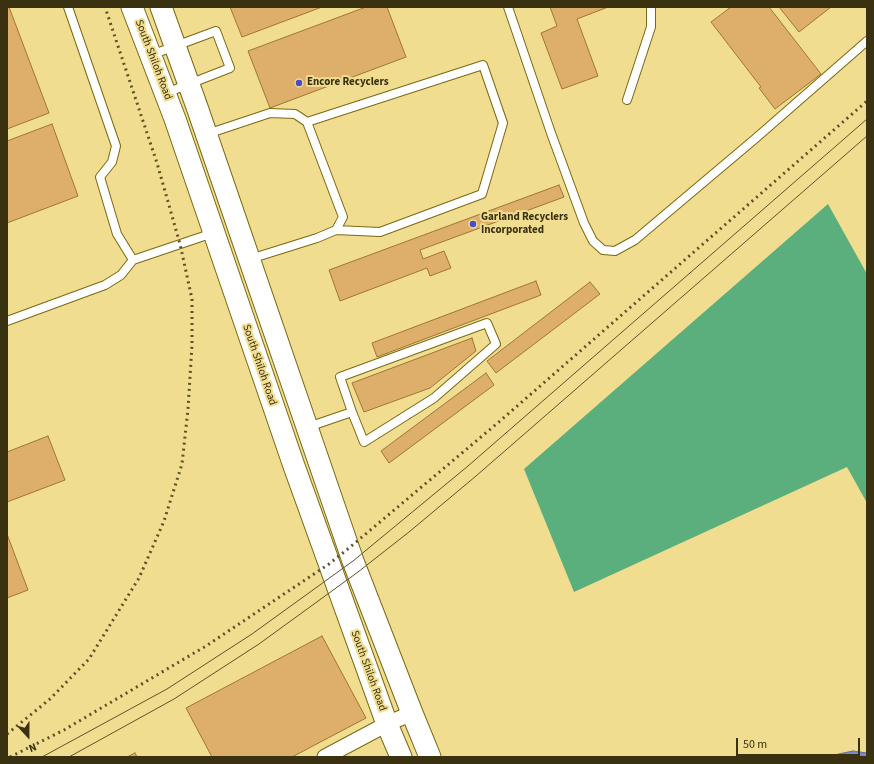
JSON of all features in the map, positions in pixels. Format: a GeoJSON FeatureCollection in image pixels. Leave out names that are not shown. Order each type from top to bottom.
{"type":"FeatureCollection","features":[{"type":"Feature","properties":{"kind":"main road","name":"South Shiloh Road"},"geometry":{"type":"LineString","coordinates":[[132,7],[165,93],[294,466],[387,724],[402,757]]}},
{"type":"Feature","properties":{"kind":"main road"},"geometry":{"type":"LineString","coordinates":[[161,7],[189,84],[353,561],[430,757]]}},
{"type":"Feature","properties":{"kind":"street"},"geometry":{"type":"LineString","coordinates":[[325,757],[387,724],[412,713]]}},
{"type":"Feature","properties":{"kind":"lane"},"geometry":{"type":"LineString","coordinates":[[68,7],[116,146],[112,162],[100,177],[117,234],[133,260]]}},
{"type":"Feature","properties":{"kind":"lane"},"geometry":{"type":"LineString","coordinates":[[508,7],[551,133],[584,223],[593,241],[603,250],[609,251],[616,251],[634,240],[756,138],[867,41]]}},
{"type":"Feature","properties":{"kind":"lane"},"geometry":{"type":"LineString","coordinates":[[627,100],[650,27],[651,7]]}},
{"type":"Feature","properties":{"kind":"lane"},"geometry":{"type":"LineString","coordinates":[[151,55],[216,31],[230,68],[165,93]]}},
{"type":"Feature","properties":{"kind":"lane"},"geometry":{"type":"LineString","coordinates":[[249,259],[317,238],[336,230],[380,232],[482,194],[503,123],[483,65],[307,122]]}},
{"type":"Feature","properties":{"kind":"lane"},"geometry":{"type":"LineString","coordinates":[[206,134],[270,113],[295,114],[307,122],[343,217],[336,230]]}},
{"type":"Feature","properties":{"kind":"lane"},"geometry":{"type":"LineString","coordinates":[[7,321],[105,285],[121,275],[133,260],[214,233]]}},
{"type":"Feature","properties":{"kind":"lane"},"geometry":{"type":"LineString","coordinates":[[487,323],[496,344],[434,398],[364,442],[352,412],[340,377],[487,323]]}},
{"type":"Feature","properties":{"kind":"lane"},"geometry":{"type":"LineString","coordinates":[[307,427],[352,412]]}},
{"type":"Feature","properties":{"kind":"green space"},"geometry":{"type":"Polygon","coordinates":[[[828,204],[867,274],[867,503],[847,467],[574,592],[524,469],[828,204]]]}},
{"type":"Feature","properties":{"kind":"water"},"geometry":{"type":"Polygon","coordinates":[[[853,751],[867,753],[867,757],[832,757],[834,755],[853,751]]]}},
{"type":"Feature","properties":{"kind":"building"},"geometry":{"type":"Polygon","coordinates":[[[7,7],[9,7],[49,113],[7,129],[7,7]]]}},
{"type":"Feature","properties":{"kind":"building"},"geometry":{"type":"Polygon","coordinates":[[[230,7],[322,7],[242,37],[230,7]]]}},
{"type":"Feature","properties":{"kind":"building","name":"Encore Recyclers"},"geometry":{"type":"Polygon","coordinates":[[[366,7],[387,7],[406,57],[270,108],[248,51],[366,7]]]}},
{"type":"Feature","properties":{"kind":"building"},"geometry":{"type":"Polygon","coordinates":[[[550,7],[608,7],[577,19],[598,76],[562,89],[541,33],[557,26],[550,7]]]}},
{"type":"Feature","properties":{"kind":"building"},"geometry":{"type":"Polygon","coordinates":[[[731,7],[769,7],[821,74],[775,109],[759,88],[761,87],[711,22],[731,7]]]}},
{"type":"Feature","properties":{"kind":"building"},"geometry":{"type":"Polygon","coordinates":[[[779,7],[831,7],[799,32],[779,7]]]}},
{"type":"Feature","properties":{"kind":"building"},"geometry":{"type":"Polygon","coordinates":[[[52,124],[78,196],[7,223],[7,141],[52,124]]]}},
{"type":"Feature","properties":{"kind":"building","name":"Garland Recyclers Incorporated"},"geometry":{"type":"Polygon","coordinates":[[[559,185],[564,197],[420,250],[423,259],[444,251],[451,268],[430,276],[427,268],[340,301],[329,270],[559,185]]]}},
{"type":"Feature","properties":{"kind":"building"},"geometry":{"type":"Polygon","coordinates":[[[536,281],[541,295],[377,357],[372,343],[536,281]]]}},
{"type":"Feature","properties":{"kind":"building"},"geometry":{"type":"Polygon","coordinates":[[[590,282],[600,294],[496,373],[487,361],[590,282]]]}},
{"type":"Feature","properties":{"kind":"building"},"geometry":{"type":"Polygon","coordinates":[[[472,338],[476,351],[430,388],[364,412],[352,383],[472,338]]]}},
{"type":"Feature","properties":{"kind":"building"},"geometry":{"type":"Polygon","coordinates":[[[486,373],[494,385],[389,463],[381,451],[486,373]]]}},
{"type":"Feature","properties":{"kind":"building"},"geometry":{"type":"Polygon","coordinates":[[[48,436],[65,480],[7,502],[7,452],[48,436]]]}},
{"type":"Feature","properties":{"kind":"building"},"geometry":{"type":"Polygon","coordinates":[[[7,534],[28,590],[7,598],[7,534]]]}},
{"type":"Feature","properties":{"kind":"building"},"geometry":{"type":"Polygon","coordinates":[[[322,636],[366,718],[292,757],[212,757],[186,708],[322,636]]]}},
{"type":"Feature","properties":{"kind":"building"},"geometry":{"type":"Polygon","coordinates":[[[135,753],[137,757],[127,757],[135,753]]]}},
{"type":"Feature","properties":{"kind":"tram line"},"geometry":{"type":"LineString","coordinates":[[42,757],[167,689],[252,634],[353,561],[468,466],[867,119]]}},
{"type":"Feature","properties":{"kind":"tram line"},"geometry":{"type":"LineString","coordinates":[[69,757],[174,699],[259,644],[358,572],[476,476],[867,136]]}},
{"type":"Feature","properties":{"kind":"railway"},"geometry":{"type":"LineString","coordinates":[[7,734],[50,699],[89,659],[139,578],[164,521],[182,464],[188,409],[192,345],[192,299],[180,244],[157,163],[105,7]]}},
{"type":"Feature","properties":{"kind":"railway"},"geometry":{"type":"LineString","coordinates":[[10,757],[64,730],[206,646],[329,564],[500,421],[867,101]]}},
{"type":"Feature","properties":{"kind":"place","name":"Encore Recyclers"},"geometry":{"type":"Point","coordinates":[299,83]}},
{"type":"Feature","properties":{"kind":"place","name":"Garland Recyclers Incorporated"},"geometry":{"type":"Point","coordinates":[473,224]}}]}
